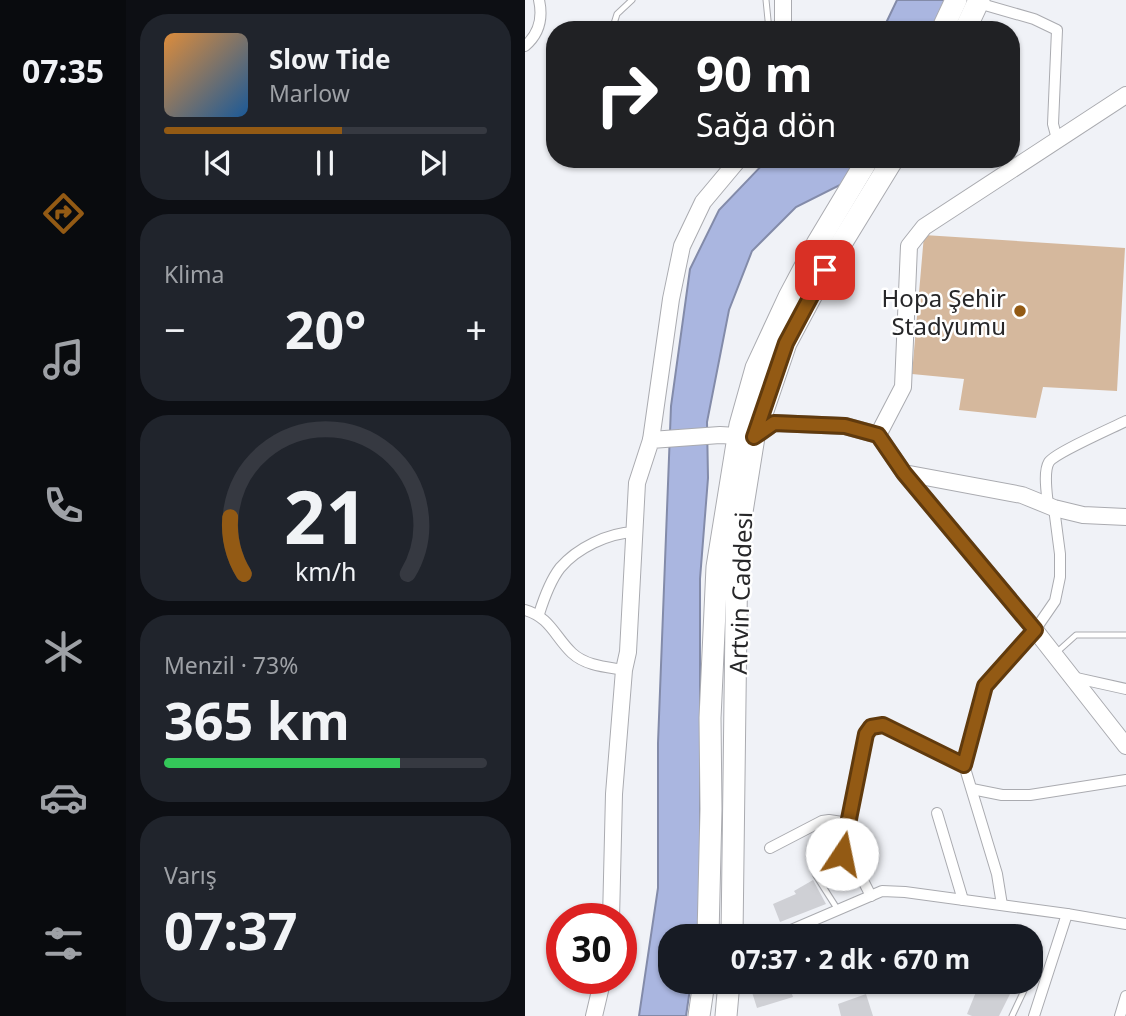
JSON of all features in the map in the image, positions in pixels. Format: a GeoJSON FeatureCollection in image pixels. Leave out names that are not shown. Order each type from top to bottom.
{"type":"FeatureCollection","features":[{"type":"Feature","properties":{"kind":"highway"},"geometry":{"type":"LineString","coordinates":[[946,21],[956,0]]}},
{"type":"Feature","properties":{"kind":"highway"},"geometry":{"type":"LineString","coordinates":[[969,21],[979,1]]}},
{"type":"Feature","properties":{"kind":"highway","name":"Artvin Caddesi"},"geometry":{"type":"LineString","coordinates":[[708,924],[710,718],[717,567],[737,436],[756,368],[789,297],[863,168]]}},
{"type":"Feature","properties":{"kind":"highway","name":"Artvin Caddesi"},"geometry":{"type":"LineString","coordinates":[[732,924],[737,436],[825,270],[887,168]]}},
{"type":"Feature","properties":{"kind":"highway"},"geometry":{"type":"LineString","coordinates":[[699,1016],[702,994]]}},
{"type":"Feature","properties":{"kind":"highway"},"geometry":{"type":"LineString","coordinates":[[726,1016],[728,994]]}},
{"type":"Feature","properties":{"kind":"street"},"geometry":{"type":"LineString","coordinates":[[525,46],[534,38],[542,13],[539,0]]}},
{"type":"Feature","properties":{"kind":"street"},"geometry":{"type":"LineString","coordinates":[[783,0],[783,21]]}},
{"type":"Feature","properties":{"kind":"street"},"geometry":{"type":"LineString","coordinates":[[979,1],[1034,19],[1057,30],[1053,124],[1057,139]]}},
{"type":"Feature","properties":{"kind":"street"},"geometry":{"type":"LineString","coordinates":[[1020,163],[1126,95]]}},
{"type":"Feature","properties":{"kind":"street"},"geometry":{"type":"LineString","coordinates":[[611,903],[614,794],[624,670],[628,652],[637,483],[659,439],[669,313],[682,246],[703,202],[731,168]]}},
{"type":"Feature","properties":{"kind":"street"},"geometry":{"type":"LineString","coordinates":[[878,435],[903,387],[909,246],[924,227],[1013,168]]}},
{"type":"Feature","properties":{"kind":"street"},"geometry":{"type":"LineString","coordinates":[[1002,905],[997,874],[964,765],[985,686],[1035,630],[1055,601],[1060,578],[1060,554],[1047,470],[1050,461],[1067,449],[1126,421]]}},
{"type":"Feature","properties":{"kind":"street"},"geometry":{"type":"LineString","coordinates":[[659,439],[737,436],[774,423],[845,426],[878,435],[904,473],[1035,630],[1126,746]]}},
{"type":"Feature","properties":{"kind":"street"},"geometry":{"type":"LineString","coordinates":[[904,473],[1023,495],[1051,507],[1083,515],[1126,517]]}},
{"type":"Feature","properties":{"kind":"street"},"geometry":{"type":"LineString","coordinates":[[539,614],[549,586],[561,567],[585,547],[617,534],[634,533]]}},
{"type":"Feature","properties":{"kind":"street"},"geometry":{"type":"LineString","coordinates":[[525,610],[539,614],[572,654],[586,662],[624,670]]}},
{"type":"Feature","properties":{"kind":"street"},"geometry":{"type":"LineString","coordinates":[[1072,677],[1126,689]]}},
{"type":"Feature","properties":{"kind":"street"},"geometry":{"type":"LineString","coordinates":[[871,896],[854,863],[842,854],[866,734],[871,727],[883,725],[964,765]]}},
{"type":"Feature","properties":{"kind":"street"},"geometry":{"type":"LineString","coordinates":[[972,789],[1002,795],[1030,795],[1126,780]]}},
{"type":"Feature","properties":{"kind":"street"},"geometry":{"type":"LineString","coordinates":[[937,813],[963,900]]}},
{"type":"Feature","properties":{"kind":"street"},"geometry":{"type":"LineString","coordinates":[[770,848],[822,821],[849,823]]}},
{"type":"Feature","properties":{"kind":"street"},"geometry":{"type":"LineString","coordinates":[[805,924],[883,891],[1002,905],[1126,924]]}},
{"type":"Feature","properties":{"kind":"street"},"geometry":{"type":"LineString","coordinates":[[1034,1016],[1067,914]]}},
{"type":"Feature","properties":{"kind":"street"},"geometry":{"type":"LineString","coordinates":[[594,1016],[599,994]]}},
{"type":"Feature","properties":{"kind":"street"},"geometry":{"type":"LineString","coordinates":[[1120,1016],[1126,996]]}},
{"type":"Feature","properties":{"kind":"lane"},"geometry":{"type":"LineString","coordinates":[[615,21],[617,14],[632,0]]}},
{"type":"Feature","properties":{"kind":"lane"},"geometry":{"type":"LineString","coordinates":[[766,0],[768,21]]}},
{"type":"Feature","properties":{"kind":"lane"},"geometry":{"type":"LineString","coordinates":[[1054,654],[1076,635],[1126,635]]}},
{"type":"Feature","properties":{"kind":"lane"},"geometry":{"type":"LineString","coordinates":[[838,910],[815,874],[842,854]]}},
{"type":"Feature","properties":{"kind":"lane"},"geometry":{"type":"LineString","coordinates":[[1012,1016],[1022,994]]}},
{"type":"Feature","properties":{"kind":"shaded area","name":"Hopa Şehir Stadyumu"},"geometry":{"type":"Polygon","coordinates":[[[924,235],[1125,248],[1117,391],[1043,387],[1036,418],[959,410],[964,379],[912,374],[924,235]]]}},
{"type":"Feature","properties":{"kind":"water"},"geometry":{"type":"Polygon","coordinates":[[[897,0],[953,0],[942,21],[887,21],[897,0]]]}},
{"type":"Feature","properties":{"kind":"water"},"geometry":{"type":"Polygon","coordinates":[[[759,168],[855,168],[846,182],[796,207],[752,251],[729,310],[707,422],[708,478],[700,579],[698,924],[658,924],[658,994],[689,994],[686,1016],[639,1016],[658,888],[658,743],[671,406],[690,269],[719,210],[759,168]]]}},
{"type":"Feature","properties":{"kind":"building"},"geometry":{"type":"Polygon","coordinates":[[[813,880],[826,904],[780,922],[773,904],[796,894],[794,891],[813,880]]]}},
{"type":"Feature","properties":{"kind":"building"},"geometry":{"type":"Polygon","coordinates":[[[753,994],[792,994],[793,997],[757,1008],[753,994]]]}},
{"type":"Feature","properties":{"kind":"building"},"geometry":{"type":"Polygon","coordinates":[[[866,994],[873,1016],[841,1016],[838,1004],[866,994]]]}},
{"type":"Feature","properties":{"kind":"building"},"geometry":{"type":"Polygon","coordinates":[[[975,994],[1010,994],[999,1016],[967,1014],[975,994]]]}},
{"type":"Feature","properties":{"kind":"place","name":"Hopa Şehir Stadyumu"},"geometry":{"type":"Point","coordinates":[1020,311]}},
{"type":"Feature","properties":{"kind":"route"},"geometry":{"type":"LineString","coordinates":[[825,270],[786,343],[754,437],[774,423],[845,426],[878,435],[904,473],[1035,630],[985,686],[964,765],[883,725],[871,727],[866,734],[842,854]]}}]}
